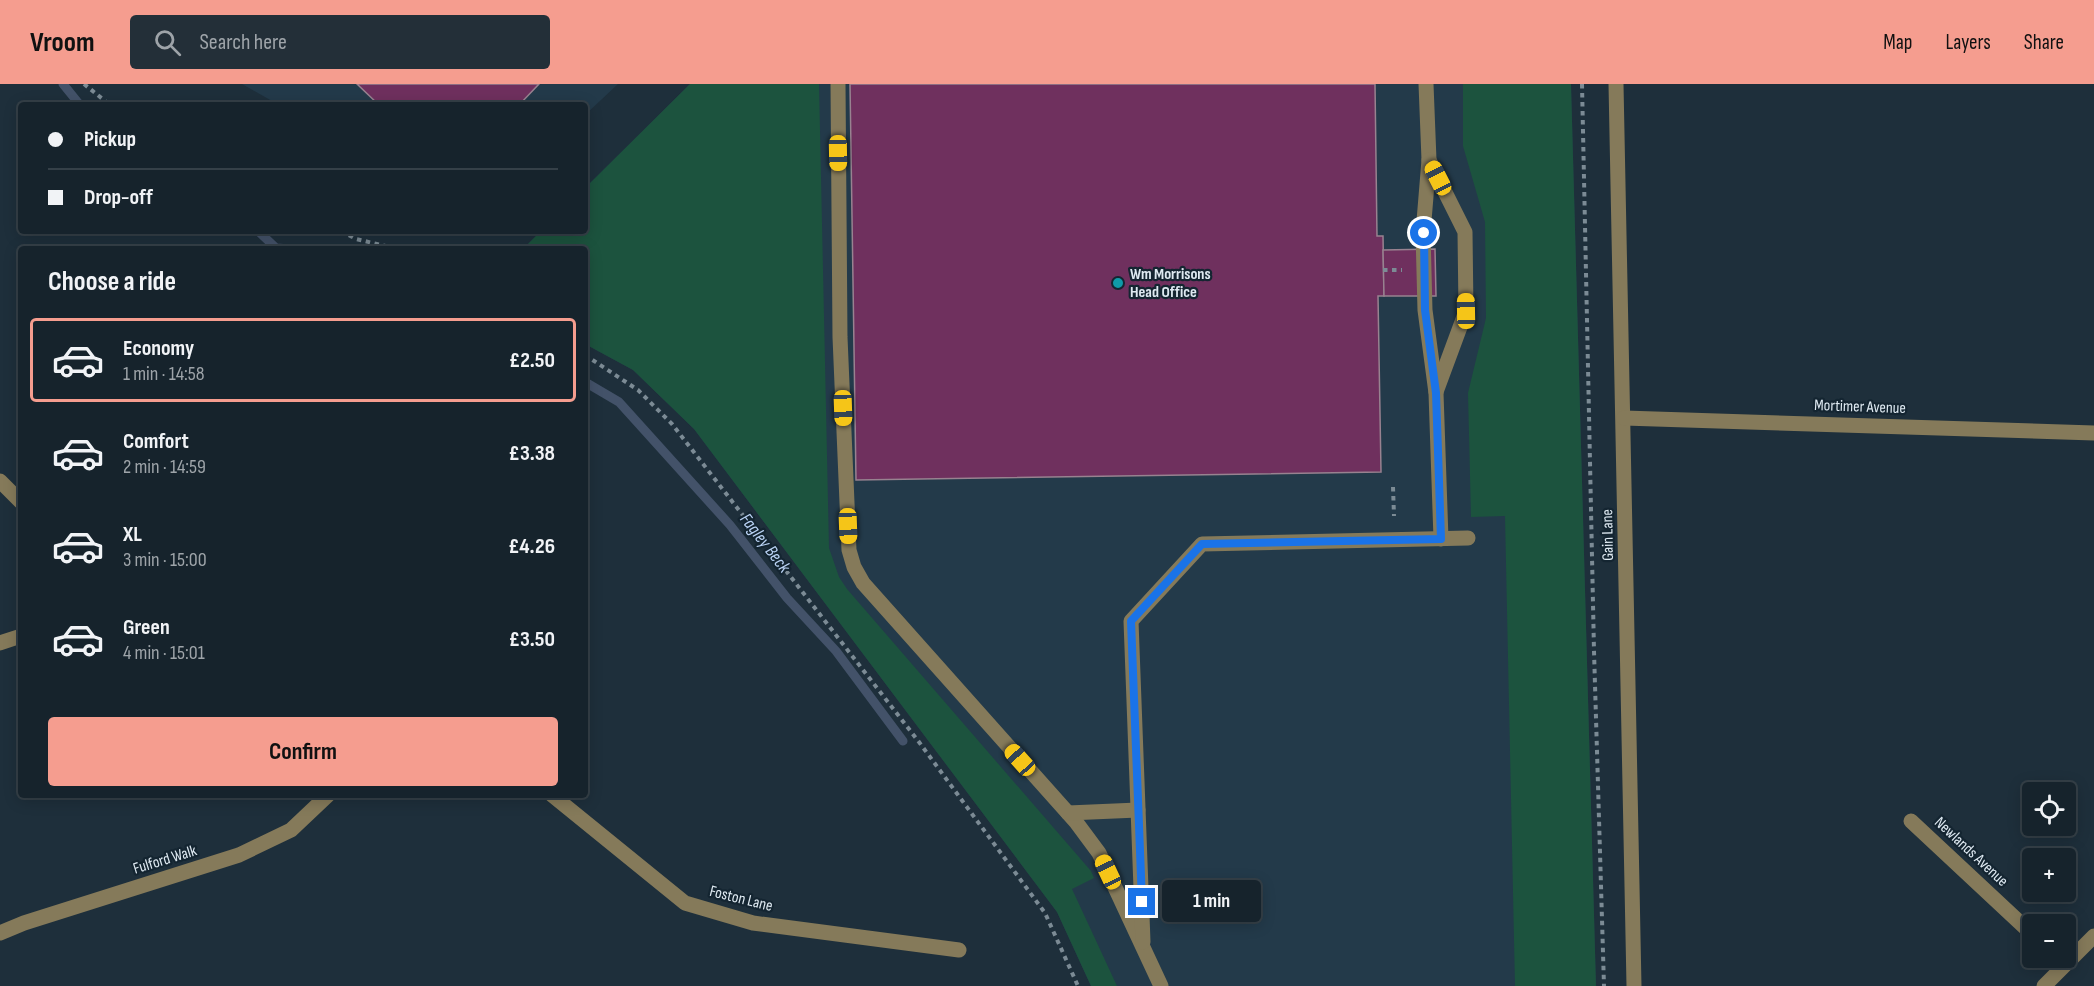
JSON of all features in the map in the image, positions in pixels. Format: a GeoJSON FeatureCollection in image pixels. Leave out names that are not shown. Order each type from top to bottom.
{"type":"FeatureCollection","features":[{"type":"Feature","properties":{"kind":"street"},"geometry":{"type":"LineString","coordinates":[[838,84],[840,337],[849,550],[854,567],[863,583],[1068,813],[1099,853],[1161,986]]}},
{"type":"Feature","properties":{"kind":"street"},"geometry":{"type":"LineString","coordinates":[[1426,84],[1429,160],[1424,233],[1425,310],[1436,393],[1441,539]]}},
{"type":"Feature","properties":{"kind":"street","name":"Gain Lane"},"geometry":{"type":"LineString","coordinates":[[1616,84],[1634,986]]}},
{"type":"Feature","properties":{"kind":"street"},"geometry":{"type":"LineString","coordinates":[[1429,160],[1465,232],[1466,311],[1436,393]]}},
{"type":"Feature","properties":{"kind":"street","name":"Mortimer Avenue"},"geometry":{"type":"LineString","coordinates":[[1624,418],[2094,433]]}},
{"type":"Feature","properties":{"kind":"street"},"geometry":{"type":"LineString","coordinates":[[0,481],[18,499]]}},
{"type":"Feature","properties":{"kind":"street"},"geometry":{"type":"LineString","coordinates":[[1143,948],[1131,621],[1202,544],[1468,538]]}},
{"type":"Feature","properties":{"kind":"street"},"geometry":{"type":"LineString","coordinates":[[0,643],[18,637]]}},
{"type":"Feature","properties":{"kind":"street","name":"Fulford Walk"},"geometry":{"type":"LineString","coordinates":[[0,933],[24,923],[239,855],[291,830],[325,798]]}},
{"type":"Feature","properties":{"kind":"street","name":"Foston Lane"},"geometry":{"type":"LineString","coordinates":[[556,798],[685,903],[753,923],[959,950]]}},
{"type":"Feature","properties":{"kind":"street"},"geometry":{"type":"LineString","coordinates":[[1068,813],[1138,810]]}},
{"type":"Feature","properties":{"kind":"street","name":"Newlands Avenue"},"geometry":{"type":"LineString","coordinates":[[1911,821],[2022,924]]}},
{"type":"Feature","properties":{"kind":"street"},"geometry":{"type":"LineString","coordinates":[[2076,950],[2094,936]]}},
{"type":"Feature","properties":{"kind":"street"},"geometry":{"type":"LineString","coordinates":[[2044,986],[2057,968]]}},
{"type":"Feature","properties":{"kind":"path"},"geometry":{"type":"LineString","coordinates":[[84,84],[106,102]]}},
{"type":"Feature","properties":{"kind":"path"},"geometry":{"type":"LineString","coordinates":[[1582,84],[1594,651],[1604,986]]}},
{"type":"Feature","properties":{"kind":"path"},"geometry":{"type":"LineString","coordinates":[[347,234],[356,239],[385,246]]}},
{"type":"Feature","properties":{"kind":"path"},"geometry":{"type":"LineString","coordinates":[[588,357],[638,390],[672,424],[694,452],[919,742],[1045,913],[1078,986]]}},
{"type":"Feature","properties":{"kind":"path"},"geometry":{"type":"LineString","coordinates":[[1393,487],[1394,540]]}},
{"type":"Feature","properties":{"kind":"shaded area"},"geometry":{"type":"Polygon","coordinates":[[[242,84],[618,84],[588,112],[588,102],[274,102],[242,84]]]}},
{"type":"Feature","properties":{"kind":"shaded area"},"geometry":{"type":"Polygon","coordinates":[[[690,84],[1571,84],[1596,986],[1091,986],[1057,912],[694,429],[633,370],[588,346],[588,246],[526,246],[538,234],[588,234],[588,185],[690,84]]]}},
{"type":"Feature","properties":{"kind":"green space"},"geometry":{"type":"Polygon","coordinates":[[[690,84],[819,84],[829,548],[839,577],[847,589],[1091,871],[1094,878],[1072,889],[1117,986],[1091,986],[1057,912],[694,429],[633,370],[588,346],[588,246],[526,246],[538,234],[588,234],[588,185],[690,84]]]}},
{"type":"Feature","properties":{"kind":"green space"},"geometry":{"type":"Polygon","coordinates":[[[1463,84],[1571,84],[1596,986],[1515,986],[1505,516],[1471,517],[1468,393],[1486,318],[1485,222],[1463,146],[1463,84]]]}},
{"type":"Feature","properties":{"kind":"building"},"geometry":{"type":"Polygon","coordinates":[[[357,84],[539,84],[522,102],[376,102],[357,84]]]}},
{"type":"Feature","properties":{"kind":"building","name":"Wm Morrisons Head Office"},"geometry":{"type":"Polygon","coordinates":[[[850,84],[1375,84],[1377,236],[1383,236],[1384,296],[1378,296],[1381,472],[856,480],[850,84]]]}},
{"type":"Feature","properties":{"kind":"building"},"geometry":{"type":"Polygon","coordinates":[[[1435,249],[1436,296],[1384,296],[1383,250],[1435,249]]]}},
{"type":"Feature","properties":{"kind":"waterway","name":"Fagley Beck"},"geometry":{"type":"LineString","coordinates":[[63,84],[78,102]]}},
{"type":"Feature","properties":{"kind":"waterway","name":"Fagley Beck"},"geometry":{"type":"LineString","coordinates":[[261,234],[274,246]]}},
{"type":"Feature","properties":{"kind":"waterway","name":"Fagley Beck"},"geometry":{"type":"LineString","coordinates":[[588,384],[619,402],[730,525],[787,598],[836,651],[903,741]]}},
{"type":"Feature","properties":{"kind":"place","name":"Wm Morrisons Head Office"},"geometry":{"type":"Point","coordinates":[1118,283]}},
{"type":"Feature","properties":{"kind":"route"},"geometry":{"type":"LineString","coordinates":[[1142,902],[1131,621],[1202,544],[1441,539],[1436,393],[1425,310],[1424,233]]}}]}
